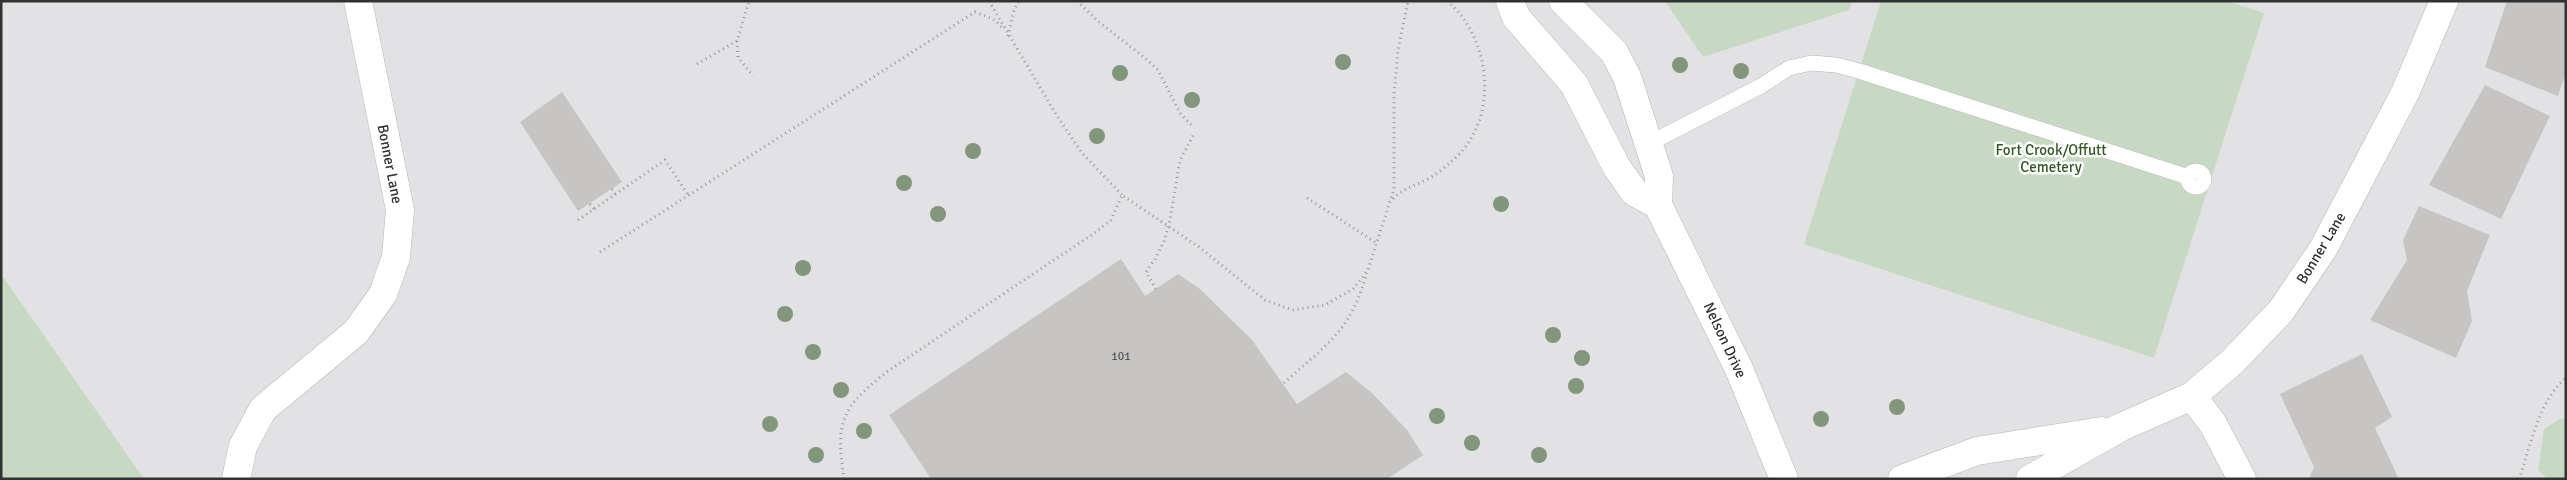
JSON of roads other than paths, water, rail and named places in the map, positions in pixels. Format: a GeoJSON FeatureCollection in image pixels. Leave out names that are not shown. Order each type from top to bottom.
{"type":"FeatureCollection","features":[{"type":"Feature","properties":{"kind":"street","name":"Bonner Lane"},"geometry":{"type":"LineString","coordinates":[[236,479],[242,446],[263,409],[356,332],[383,294],[396,257],[400,210],[358,1]]}},
{"type":"Feature","properties":{"kind":"street"},"geometry":{"type":"LineString","coordinates":[[1510,1],[1516,17],[1574,84],[1616,166],[1634,192],[1658,205]]}},
{"type":"Feature","properties":{"kind":"street","name":"Nelson Drive"},"geometry":{"type":"LineString","coordinates":[[1562,1],[1614,52],[1627,77],[1658,176],[1658,205],[1740,369],[1784,479]]}},
{"type":"Feature","properties":{"kind":"street","name":"Bonner Lane"},"geometry":{"type":"LineString","coordinates":[[2030,479],[2121,428],[2192,396],[2232,362],[2281,310],[2323,250],[2405,93],[2444,1]]}},
{"type":"Feature","properties":{"kind":"street"},"geometry":{"type":"LineString","coordinates":[[2192,396],[2212,424],[2242,479]]}},
{"type":"Feature","properties":{"kind":"street","name":"Bonner Lane"},"geometry":{"type":"LineString","coordinates":[[1902,479],[1977,452],[2121,428]]}},
{"type":"Feature","properties":{"kind":"lane"},"geometry":{"type":"LineString","coordinates":[[1648,144],[1761,86],[1789,68],[1811,63],[1836,65],[1859,71],[2188,177]]}},
{"type":"Feature","properties":{"kind":"park label","name":"Fort Crook/Offutt Cemetery"},"geometry":{"type":"Point","coordinates":[2051,158]}}]}
